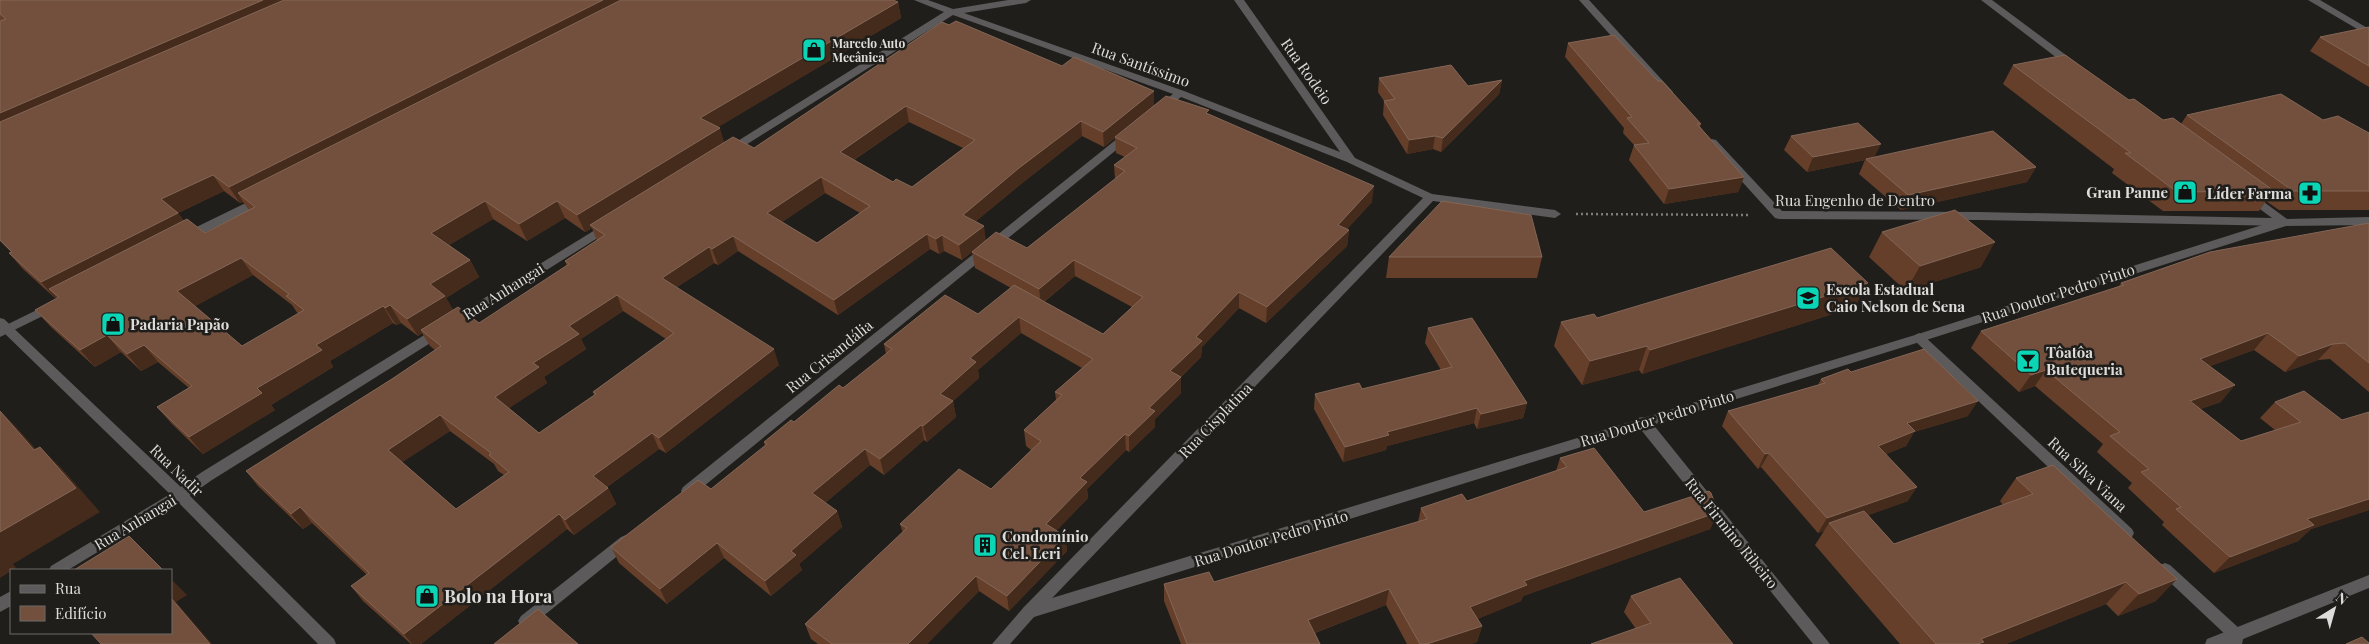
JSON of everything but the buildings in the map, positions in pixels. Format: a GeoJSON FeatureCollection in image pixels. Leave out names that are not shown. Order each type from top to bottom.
{"type":"FeatureCollection","features":[{"type":"Feature","properties":{"kind":"street","name":"Rua Santíssimo"},"geometry":{"type":"LineString","coordinates":[[919,0],[1180,93],[1350,160]]}},
{"type":"Feature","properties":{"kind":"street"},"geometry":{"type":"LineString","coordinates":[[714,160],[951,12],[1026,0]]}},
{"type":"Feature","properties":{"kind":"street","name":"Rua Rodeio"},"geometry":{"type":"LineString","coordinates":[[1239,0],[1350,160]]}},
{"type":"Feature","properties":{"kind":"street"},"geometry":{"type":"LineString","coordinates":[[1584,0],[1675,100]]}},
{"type":"Feature","properties":{"kind":"street"},"geometry":{"type":"LineString","coordinates":[[1986,0],[2080,70]]}},
{"type":"Feature","properties":{"kind":"street"},"geometry":{"type":"LineString","coordinates":[[2313,0],[2369,33]]}},
{"type":"Feature","properties":{"kind":"street","name":"Rua Crisandália"},"geometry":{"type":"LineString","coordinates":[[676,500],[1180,93]]}},
{"type":"Feature","properties":{"kind":"street"},"geometry":{"type":"LineString","coordinates":[[1707,136],[1779,215]]}},
{"type":"Feature","properties":{"kind":"street"},"geometry":{"type":"LineString","coordinates":[[1350,160],[1430,196],[1555,214]]}},
{"type":"Feature","properties":{"kind":"street"},"geometry":{"type":"LineString","coordinates":[[2238,187],[2285,222]]}},
{"type":"Feature","properties":{"kind":"street"},"geometry":{"type":"LineString","coordinates":[[178,242],[276,191]]}},
{"type":"Feature","properties":{"kind":"street","name":"Rua Cisplatina"},"geometry":{"type":"LineString","coordinates":[[1000,644],[1430,196]]}},
{"type":"Feature","properties":{"kind":"street","name":"Rua Engenho de Dentro"},"geometry":{"type":"LineString","coordinates":[[1779,215],[1989,216],[2285,222],[2369,221]]}},
{"type":"Feature","properties":{"kind":"street","name":"Rua Anhangai"},"geometry":{"type":"LineString","coordinates":[[58,569],[180,495],[207,476],[621,218]]}},
{"type":"Feature","properties":{"kind":"street","name":"Rua Doutor Pedro Pinto"},"geometry":{"type":"LineString","coordinates":[[1029,612],[1919,338],[2285,222]]}},
{"type":"Feature","properties":{"kind":"street"},"geometry":{"type":"LineString","coordinates":[[2,328],[63,301]]}},
{"type":"Feature","properties":{"kind":"street","name":"Rua Nadir"},"geometry":{"type":"LineString","coordinates":[[2,328],[180,495],[328,644]]}},
{"type":"Feature","properties":{"kind":"street","name":"Rua Silva Viana"},"geometry":{"type":"LineString","coordinates":[[1919,338],[2135,540]]}},
{"type":"Feature","properties":{"kind":"street","name":"Rua Firmino Ribeiro"},"geometry":{"type":"LineString","coordinates":[[1643,422],[1822,644]]}},
{"type":"Feature","properties":{"kind":"street"},"geometry":{"type":"LineString","coordinates":[[514,632],[638,531]]}},
{"type":"Feature","properties":{"kind":"street"},"geometry":{"type":"LineString","coordinates":[[2156,561],[2235,640]]}},
{"type":"Feature","properties":{"kind":"street"},"geometry":{"type":"LineString","coordinates":[[2213,644],[2235,640],[2369,582]]}},
{"type":"Feature","properties":{"kind":"path","name":"Rua Engenho de Dentro"},"geometry":{"type":"LineString","coordinates":[[1555,214],[1779,215]]}},
{"type":"Feature","properties":{"kind":"place","name":"Marcelo Auto Mecânica"},"geometry":{"type":"Point","coordinates":[814,50]}},
{"type":"Feature","properties":{"kind":"place","name":"Gran Panne"},"geometry":{"type":"Point","coordinates":[2185,192]}},
{"type":"Feature","properties":{"kind":"place","name":"Líder Farma"},"geometry":{"type":"Point","coordinates":[2310,193]}},
{"type":"Feature","properties":{"kind":"place","name":"Escola Estadual Caio Nelson de Sena"},"geometry":{"type":"Point","coordinates":[1808,298]}},
{"type":"Feature","properties":{"kind":"place","name":"Padaria Papão"},"geometry":{"type":"Point","coordinates":[113,324]}},
{"type":"Feature","properties":{"kind":"place","name":"Tôatôa Butequeria"},"geometry":{"type":"Point","coordinates":[2028,361]}},
{"type":"Feature","properties":{"kind":"place","name":"Condomínio Cel. Leri"},"geometry":{"type":"Point","coordinates":[985,545]}},
{"type":"Feature","properties":{"kind":"place","name":"Bolo na Hora"},"geometry":{"type":"Point","coordinates":[427,596]}}]}
